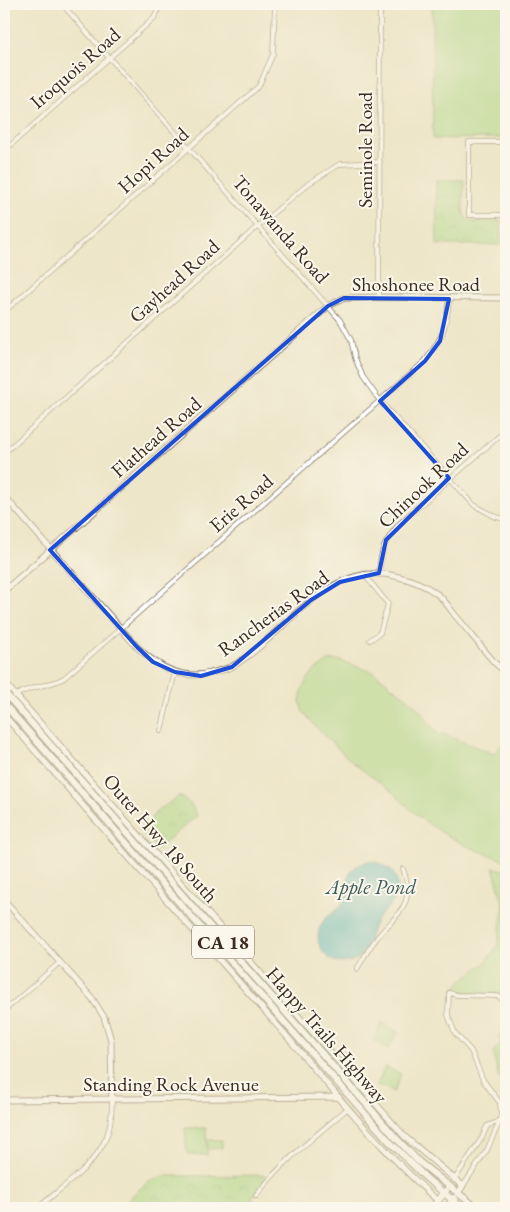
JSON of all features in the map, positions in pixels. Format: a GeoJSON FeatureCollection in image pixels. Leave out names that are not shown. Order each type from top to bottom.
{"type":"FeatureCollection","features":[{"type":"Feature","properties":{"kind":"main road","name":"Happy Trails Highway"},"geometry":{"type":"LineString","coordinates":[[4,692],[391,1132],[419,1162],[477,1208]]}},
{"type":"Feature","properties":{"kind":"main road","name":"Happy Trails Highway"},"geometry":{"type":"LineString","coordinates":[[4,704],[390,1142],[462,1208]]}},
{"type":"Feature","properties":{"kind":"main road"},"geometry":{"type":"LineString","coordinates":[[432,1208],[450,1186]]}},
{"type":"Feature","properties":{"kind":"main road"},"geometry":{"type":"LineString","coordinates":[[446,1208],[458,1193]]}},
{"type":"Feature","properties":{"kind":"street","name":"Tonawanda Road"},"geometry":{"type":"LineString","coordinates":[[62,4],[190,147],[340,320],[351,340],[355,358],[363,377],[380,400],[474,505],[496,517],[506,520]]}},
{"type":"Feature","properties":{"kind":"street","name":"Iroquois Road"},"geometry":{"type":"LineString","coordinates":[[4,151],[154,18],[161,4]]}},
{"type":"Feature","properties":{"kind":"street","name":"Hopi Road"},"geometry":{"type":"LineString","coordinates":[[4,312],[259,86],[273,54],[275,4]]}},
{"type":"Feature","properties":{"kind":"street","name":"Seminole Road"},"geometry":{"type":"LineString","coordinates":[[379,297],[380,4]]}},
{"type":"Feature","properties":{"kind":"street"},"geometry":{"type":"LineString","coordinates":[[506,142],[469,142],[469,215],[506,215]]}},
{"type":"Feature","properties":{"kind":"street","name":"Gayhead Road"},"geometry":{"type":"LineString","coordinates":[[4,453],[258,226],[308,184],[340,164],[380,162]]}},
{"type":"Feature","properties":{"kind":"street","name":"Shoshonee Road"},"geometry":{"type":"LineString","coordinates":[[328,306],[344,298],[506,298]]}},
{"type":"Feature","properties":{"kind":"street","name":"Erie Road"},"geometry":{"type":"LineString","coordinates":[[15,696],[25,689],[54,683],[64,678],[425,361],[440,341],[448,319],[449,298]]}},
{"type":"Feature","properties":{"kind":"street","name":"Flathead Road"},"geometry":{"type":"LineString","coordinates":[[4,591],[328,306]]}},
{"type":"Feature","properties":{"kind":"street","name":"Chinook Road"},"geometry":{"type":"LineString","coordinates":[[379,573],[380,557],[386,540],[400,523],[506,430]]}},
{"type":"Feature","properties":{"kind":"street","name":"Rancherias Road"},"geometry":{"type":"LineString","coordinates":[[4,496],[121,629],[153,662],[174,672],[201,676],[232,667],[250,654],[311,600],[340,582],[364,574],[379,573],[413,580],[438,594],[495,663],[506,673]]}},
{"type":"Feature","properties":{"kind":"street"},"geometry":{"type":"LineString","coordinates":[[364,574],[388,604],[380,633],[370,640]]}},
{"type":"Feature","properties":{"kind":"street"},"geometry":{"type":"LineString","coordinates":[[161,732],[174,672]]}},
{"type":"Feature","properties":{"kind":"street","name":"Outer Hwy 18 South"},"geometry":{"type":"LineString","coordinates":[[4,682],[405,1138],[463,1186]]}},
{"type":"Feature","properties":{"kind":"street"},"geometry":{"type":"LineString","coordinates":[[4,715],[386,1152],[438,1200]]}},
{"type":"Feature","properties":{"kind":"street"},"geometry":{"type":"LineString","coordinates":[[357,969],[377,938],[403,910],[408,891],[408,881],[403,869]]}},
{"type":"Feature","properties":{"kind":"street"},"geometry":{"type":"LineString","coordinates":[[4,900],[92,998],[104,1017],[111,1040],[112,1099],[109,1128],[105,1140],[94,1158],[38,1208]]}},
{"type":"Feature","properties":{"kind":"street"},"geometry":{"type":"LineString","coordinates":[[4,1011],[59,962]]}},
{"type":"Feature","properties":{"kind":"street"},"geometry":{"type":"LineString","coordinates":[[458,1193],[480,1161],[500,1122],[500,1103],[483,1080],[471,1051],[454,1033],[448,1015],[449,993],[467,996],[496,996],[500,997],[506,1004]]}},
{"type":"Feature","properties":{"kind":"street","name":"Standing Rock Avenue"},"geometry":{"type":"LineString","coordinates":[[4,1100],[338,1097]]}},
{"type":"Feature","properties":{"kind":"street"},"geometry":{"type":"LineString","coordinates":[[256,1196],[267,1181],[295,1154],[348,1108]]}},
{"type":"Feature","properties":{"kind":"street"},"geometry":{"type":"LineString","coordinates":[[450,1186],[471,1156],[487,1126],[500,1122]]}},
{"type":"Feature","properties":{"kind":"street"},"geometry":{"type":"LineString","coordinates":[[471,1156],[480,1161]]}},
{"type":"Feature","properties":{"kind":"highlighted area"},"geometry":{"type":"Polygon","coordinates":[[[344,298],[449,299],[440,341],[425,361],[380,401],[449,478],[386,540],[379,573],[340,582],[311,600],[232,667],[201,676],[175,672],[153,662],[137,647],[50,550],[328,306],[344,298]]]}},
{"type":"Feature","properties":{"kind":"green space"},"geometry":{"type":"Polygon","coordinates":[[[432,4],[506,4],[506,138],[433,139],[432,4]]]}},
{"type":"Feature","properties":{"kind":"green space"},"geometry":{"type":"Polygon","coordinates":[[[436,180],[464,180],[463,209],[465,218],[474,222],[501,220],[501,245],[437,245],[436,180]]]}},
{"type":"Feature","properties":{"kind":"green space"},"geometry":{"type":"Polygon","coordinates":[[[338,660],[373,672],[383,679],[408,698],[439,736],[443,734],[494,754],[506,738],[506,861],[469,847],[444,834],[419,817],[391,791],[352,762],[302,711],[300,701],[302,690],[307,680],[313,672],[328,661],[338,660]]]}},
{"type":"Feature","properties":{"kind":"green space"},"geometry":{"type":"Polygon","coordinates":[[[179,796],[190,804],[197,816],[157,849],[144,834],[144,826],[157,811],[179,796]]]}},
{"type":"Feature","properties":{"kind":"green space"},"geometry":{"type":"Polygon","coordinates":[[[493,867],[506,871],[506,1002],[500,995],[494,993],[476,994],[452,991],[462,980],[485,963],[498,945],[504,906],[493,867]]]}},
{"type":"Feature","properties":{"kind":"green space"},"geometry":{"type":"Polygon","coordinates":[[[382,1023],[398,1032],[388,1049],[373,1040],[382,1023]]]}},
{"type":"Feature","properties":{"kind":"green space"},"geometry":{"type":"Polygon","coordinates":[[[506,1032],[506,1087],[499,1076],[493,1052],[501,1043],[499,1035],[506,1032]]]}},
{"type":"Feature","properties":{"kind":"green space"},"geometry":{"type":"Polygon","coordinates":[[[385,1067],[401,1074],[394,1092],[377,1085],[385,1067]]]}},
{"type":"Feature","properties":{"kind":"green space"},"geometry":{"type":"Polygon","coordinates":[[[185,1128],[206,1128],[207,1155],[190,1155],[187,1153],[185,1128]]]}},
{"type":"Feature","properties":{"kind":"green space"},"geometry":{"type":"Polygon","coordinates":[[[208,1140],[222,1140],[222,1148],[208,1149],[208,1140]]]}},
{"type":"Feature","properties":{"kind":"green space"},"geometry":{"type":"Polygon","coordinates":[[[264,1175],[267,1178],[251,1199],[263,1208],[122,1208],[120,1206],[150,1180],[165,1176],[264,1175]]]}},
{"type":"Feature","properties":{"kind":"water","name":"Apple Pond"},"geometry":{"type":"Polygon","coordinates":[[[369,861],[388,867],[396,876],[398,889],[396,896],[374,925],[363,954],[353,961],[336,962],[324,954],[321,949],[318,938],[319,931],[324,920],[341,905],[345,898],[348,879],[353,869],[369,861]]]}}]}
